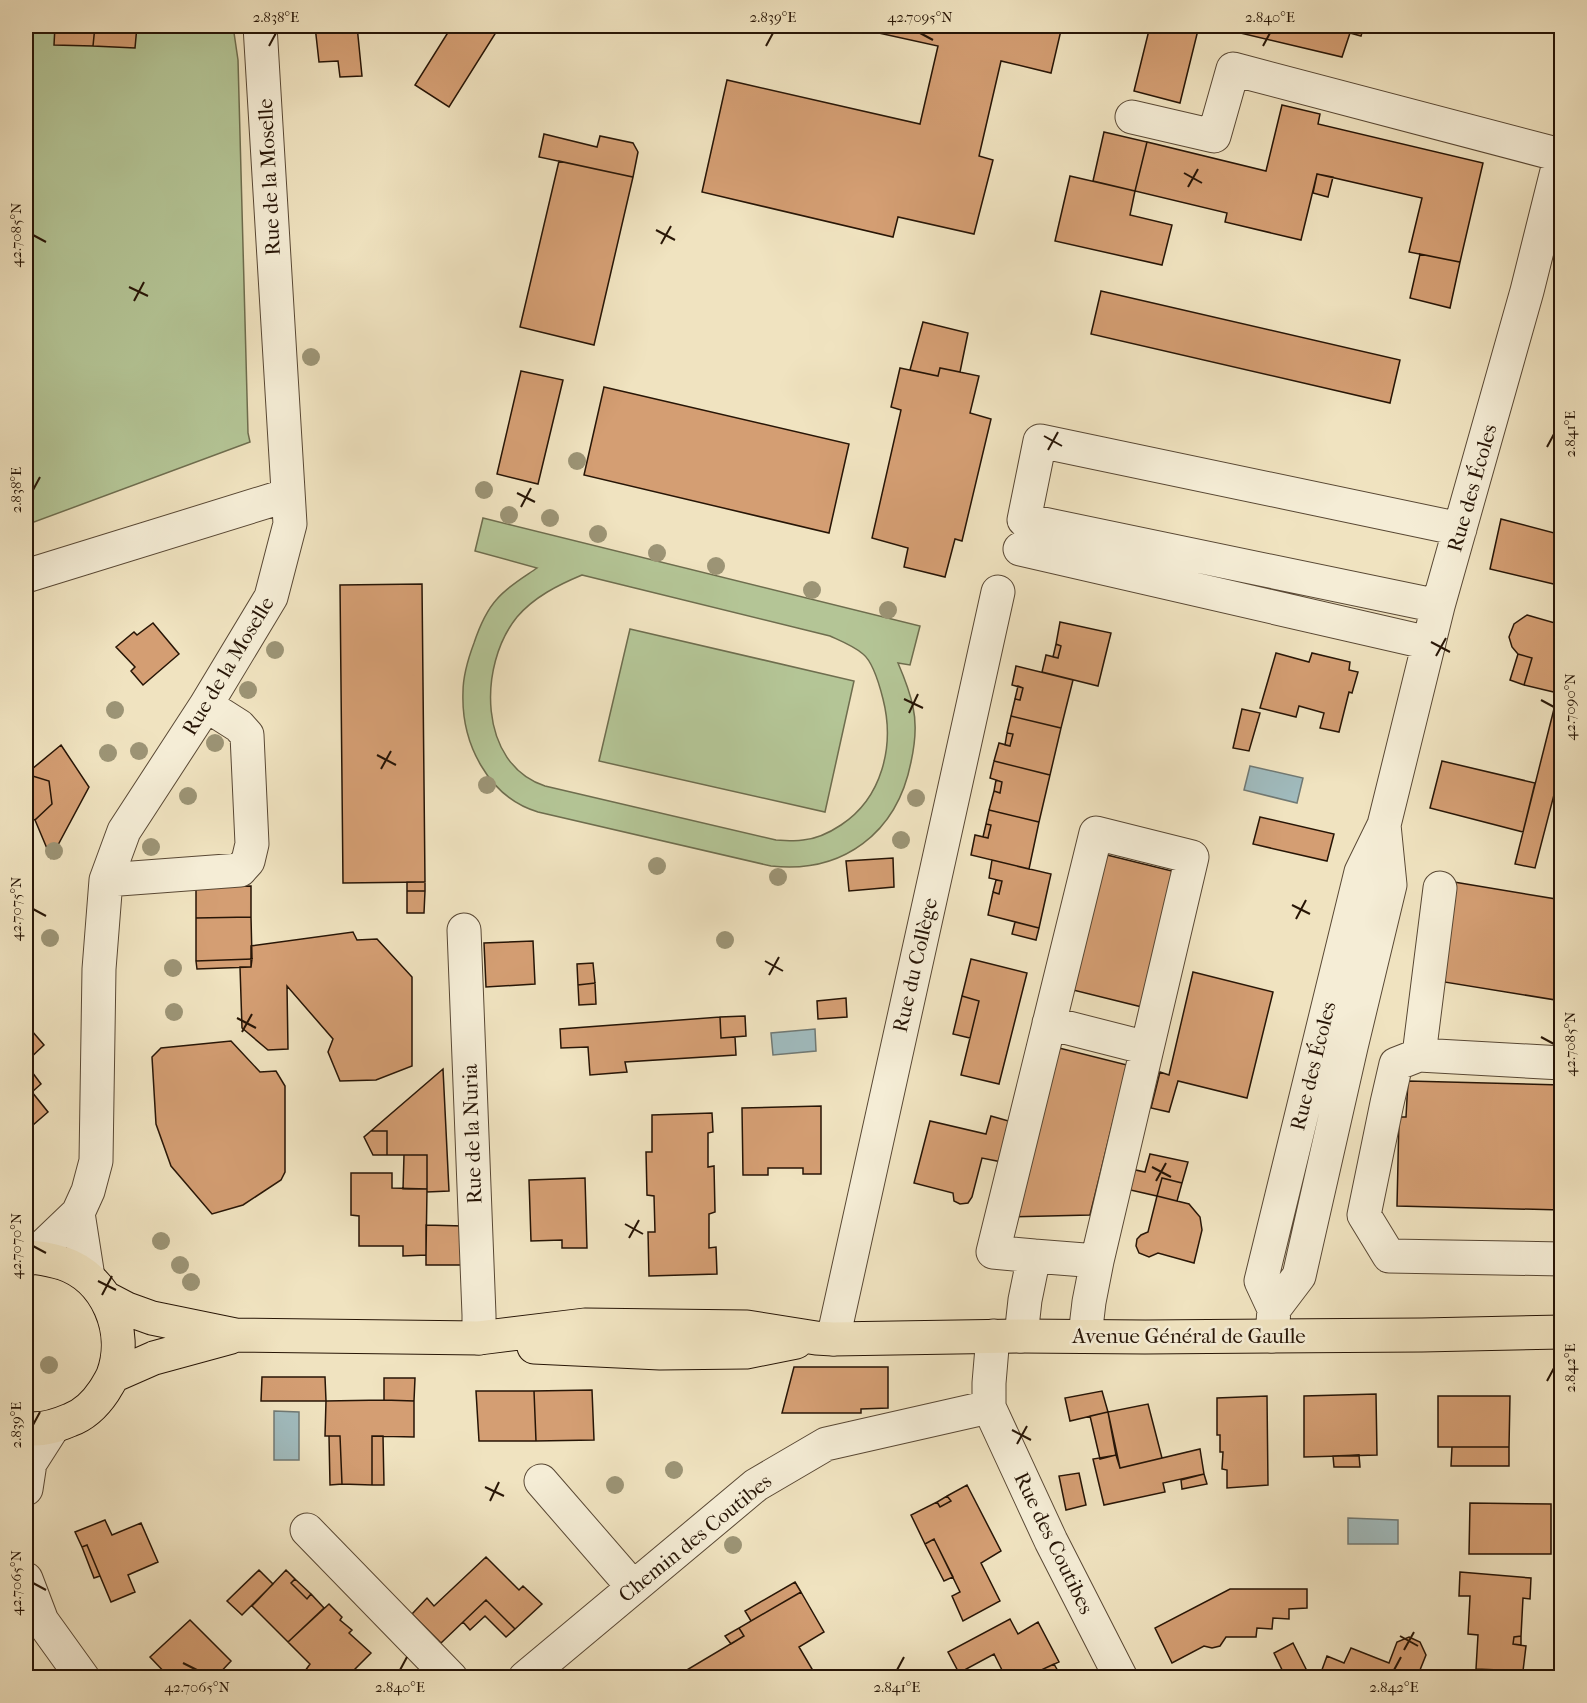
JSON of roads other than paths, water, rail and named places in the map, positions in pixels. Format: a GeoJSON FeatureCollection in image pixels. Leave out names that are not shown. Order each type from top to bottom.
{"type":"FeatureCollection","features":[{"type":"Feature","properties":{"kind":"main road","name":"Avenue Général de Gaulle"},"geometry":{"type":"LineString","coordinates":[[28,1258],[51,1260],[71,1266],[127,1309],[152,1318],[235,1335],[479,1338],[522,1347],[660,1353],[746,1352],[824,1338],[1145,1337],[1273,1322],[1422,1335],[1562,1332]]}},
{"type":"Feature","properties":{"kind":"main road"},"geometry":{"type":"LineString","coordinates":[[39,1427],[79,1417],[99,1399],[113,1376],[119,1350],[117,1322],[97,1288]]}},
{"type":"Feature","properties":{"kind":"main road","name":"Avenue Général de Gaulle"},"geometry":{"type":"LineString","coordinates":[[113,1376],[154,1358],[235,1335]]}},
{"type":"Feature","properties":{"kind":"street","name":"Rue de la Moselle"},"geometry":{"type":"LineString","coordinates":[[28,1258],[78,1213],[88,1191],[96,1161],[99,969],[106,880],[124,831],[206,705],[271,597],[290,524],[260,26]]}},
{"type":"Feature","properties":{"kind":"street"},"geometry":{"type":"LineString","coordinates":[[1132,117],[1214,136],[1233,69],[1560,161]]}},
{"type":"Feature","properties":{"kind":"street","name":"Rue des Écoles"},"geometry":{"type":"LineString","coordinates":[[1273,1322],[1261,1281],[1361,872],[1384,825],[1438,606],[1460,529],[1548,263],[1560,161]]}},
{"type":"Feature","properties":{"kind":"street"},"geometry":{"type":"LineString","coordinates":[[1438,606],[1024,520],[1040,441],[1460,529]]}},
{"type":"Feature","properties":{"kind":"street"},"geometry":{"type":"LineString","coordinates":[[26,576],[288,495]]}},
{"type":"Feature","properties":{"kind":"street"},"geometry":{"type":"LineString","coordinates":[[1020,549],[1429,643]]}},
{"type":"Feature","properties":{"kind":"street","name":"Rue du Collège"},"geometry":{"type":"LineString","coordinates":[[824,1338],[998,592]]}},
{"type":"Feature","properties":{"kind":"street"},"geometry":{"type":"LineString","coordinates":[[106,880],[240,870],[249,861],[252,844],[247,735],[239,726],[206,705]]}},
{"type":"Feature","properties":{"kind":"street","name":"Rue des Écoles"},"geometry":{"type":"LineString","coordinates":[[1273,1322],[1299,1276],[1350,1047],[1390,885],[1384,825]]}},
{"type":"Feature","properties":{"kind":"street"},"geometry":{"type":"LineString","coordinates":[[1085,1336],[1097,1261],[1192,857],[1096,834],[993,1252],[1097,1261]]}},
{"type":"Feature","properties":{"kind":"street"},"geometry":{"type":"LineString","coordinates":[[1440,888],[1408,1060],[1364,1215],[1389,1256],[1562,1259]]}},
{"type":"Feature","properties":{"kind":"street","name":"Rue de la Nuria"},"geometry":{"type":"LineString","coordinates":[[464,930],[479,1338]]}},
{"type":"Feature","properties":{"kind":"street"},"geometry":{"type":"LineString","coordinates":[[1049,1023],[1147,1048]]}},
{"type":"Feature","properties":{"kind":"street"},"geometry":{"type":"LineString","coordinates":[[1350,1047],[1408,1060],[1562,1063]]}},
{"type":"Feature","properties":{"kind":"street"},"geometry":{"type":"LineString","coordinates":[[78,1213],[97,1288]]}},
{"type":"Feature","properties":{"kind":"street","name":"Rue des Coutibes"},"geometry":{"type":"LineString","coordinates":[[1034,1256],[1025,1300],[1007,1336],[989,1383],[989,1407],[1051,1541],[1121,1677]]}},
{"type":"Feature","properties":{"kind":"street","name":"Chemin des Coutibes"},"geometry":{"type":"LineString","coordinates":[[525,1677],[756,1485],[826,1444],[989,1407]]}},
{"type":"Feature","properties":{"kind":"street"},"geometry":{"type":"LineString","coordinates":[[26,1489],[39,1427]]}},
{"type":"Feature","properties":{"kind":"street"},"geometry":{"type":"LineString","coordinates":[[541,1481],[633,1587]]}},
{"type":"Feature","properties":{"kind":"street"},"geometry":{"type":"LineString","coordinates":[[307,1530],[452,1677]]}},
{"type":"Feature","properties":{"kind":"street"},"geometry":{"type":"LineString","coordinates":[[26,1579],[42,1621],[83,1677]]}},
{"type":"Feature","properties":{"kind":"water"},"geometry":{"type":"Polygon","coordinates":[[[1250,766],[1303,778],[1297,803],[1244,790],[1250,766]]]}},
{"type":"Feature","properties":{"kind":"water"},"geometry":{"type":"Polygon","coordinates":[[[815,1029],[816,1051],[773,1055],[771,1033],[815,1029]]]}},
{"type":"Feature","properties":{"kind":"water"},"geometry":{"type":"Polygon","coordinates":[[[274,1411],[299,1412],[299,1460],[274,1460],[274,1411]]]}},
{"type":"Feature","properties":{"kind":"water"},"geometry":{"type":"Polygon","coordinates":[[[1348,1518],[1398,1520],[1398,1544],[1348,1544],[1348,1518]]]}}]}
